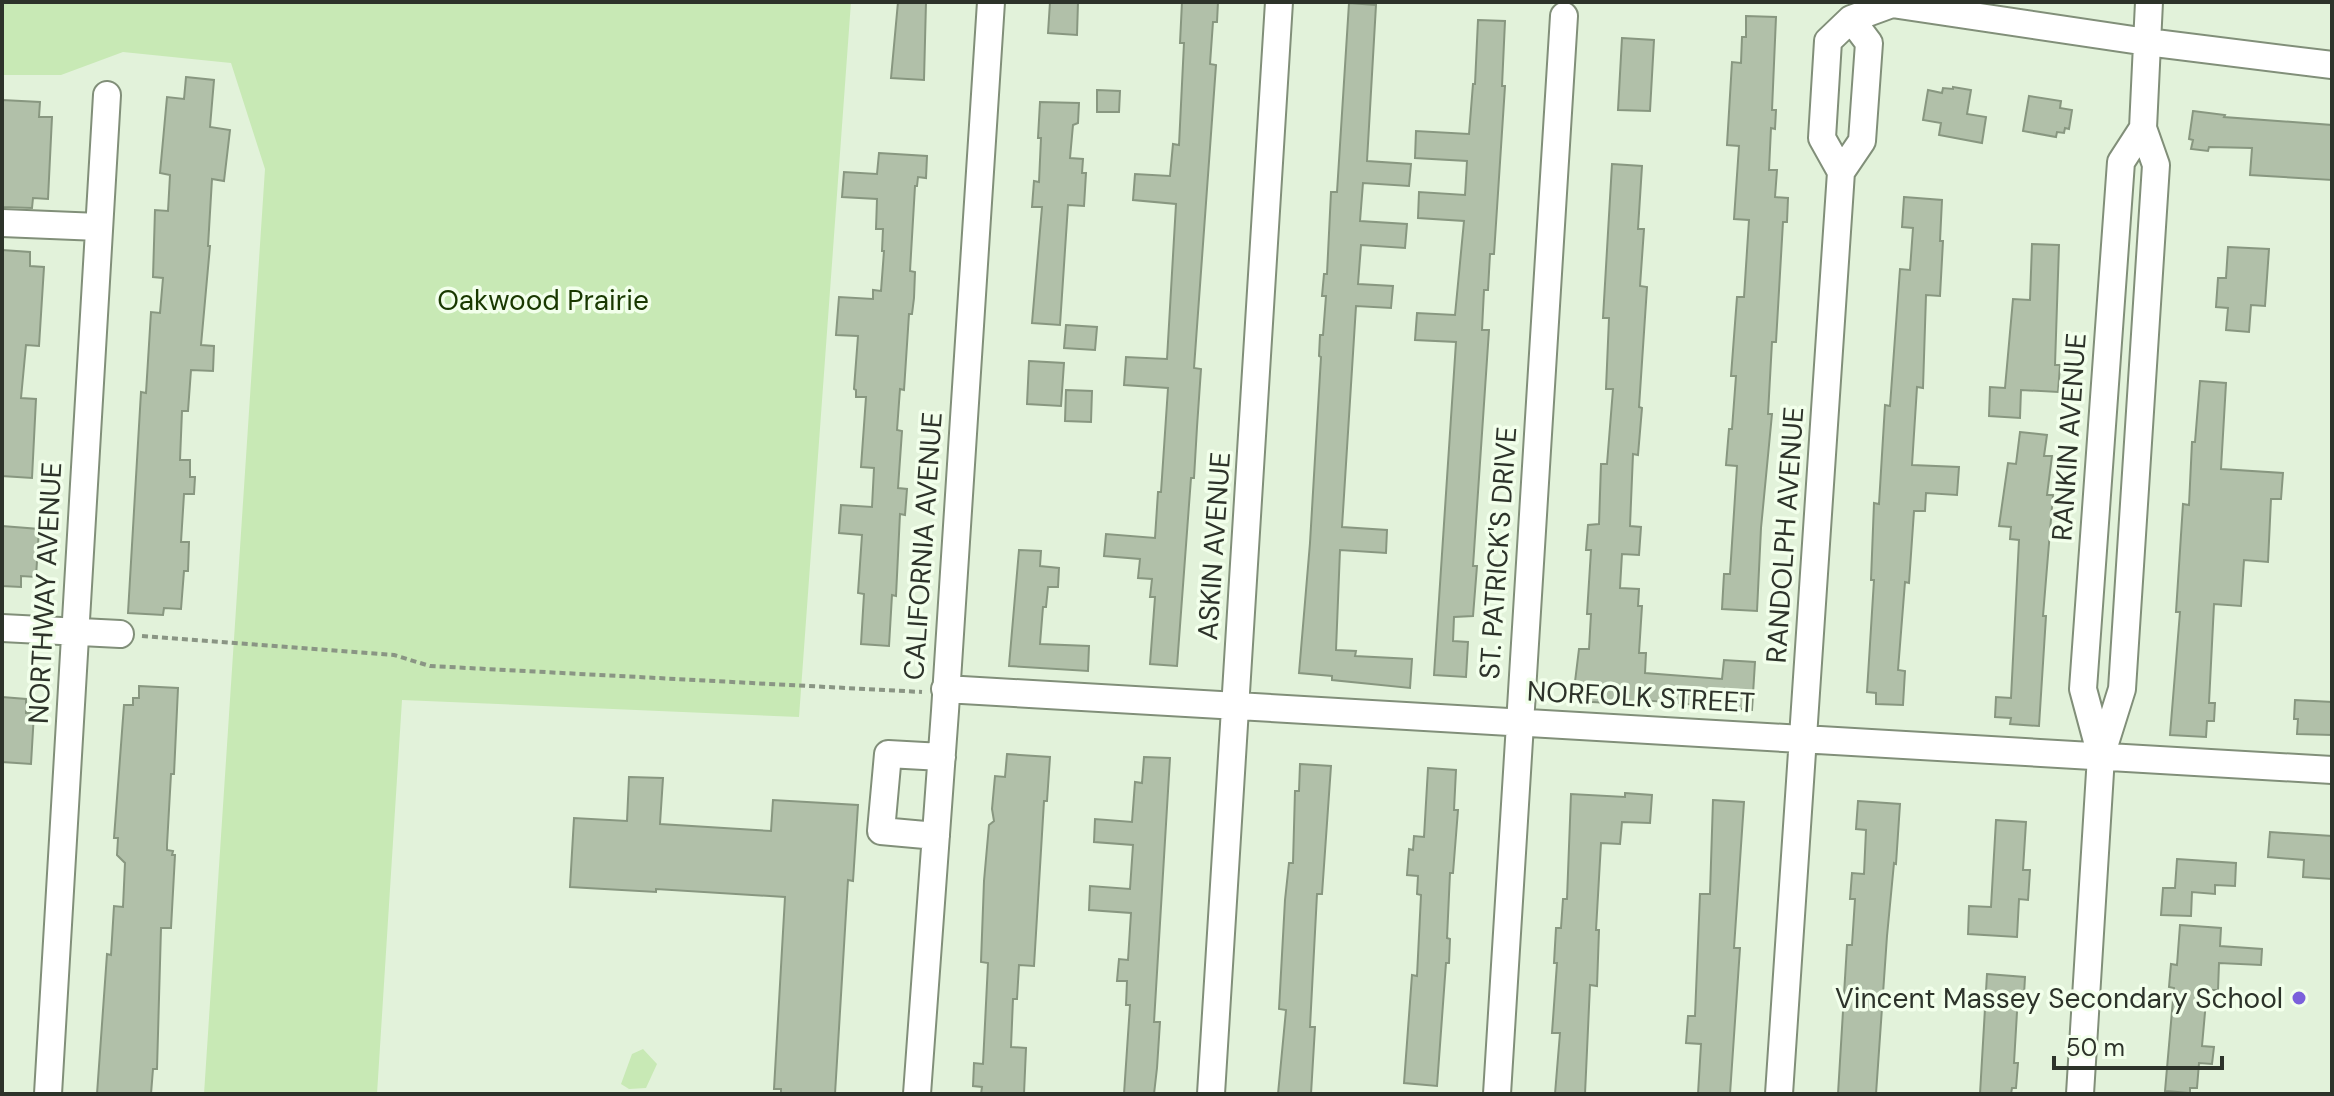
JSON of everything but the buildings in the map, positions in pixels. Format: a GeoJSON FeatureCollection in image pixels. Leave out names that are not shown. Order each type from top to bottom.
{"type":"FeatureCollection","features":[{"type":"Feature","properties":{"kind":"street","name":"CALIFORNIA AVENUE"},"geometry":{"type":"LineString","coordinates":[[917,1094],[991,2]]}},
{"type":"Feature","properties":{"kind":"street","name":"ASKIN AVENUE"},"geometry":{"type":"LineString","coordinates":[[1211,1094],[1279,2]]}},
{"type":"Feature","properties":{"kind":"street"},"geometry":{"type":"LineString","coordinates":[[1841,172],[1822,138],[1828,41],[1851,19],[1892,4],[2148,21],[2332,65]]}},
{"type":"Feature","properties":{"kind":"street","name":"ST. PATRICK'S DRIVE"},"geometry":{"type":"LineString","coordinates":[[1497,1094],[1564,16]]}},
{"type":"Feature","properties":{"kind":"street","name":"RANDOLPH AVENUE"},"geometry":{"type":"LineString","coordinates":[[1779,1094],[1841,172],[1862,141],[1869,43],[1851,19]]}},
{"type":"Feature","properties":{"kind":"street","name":"RANKIN AVENUE"},"geometry":{"type":"LineString","coordinates":[[2080,1094],[2101,756],[2122,689],[2156,165],[2143,128],[2148,21]]}},
{"type":"Feature","properties":{"kind":"street","name":"NORTHWAY AVENUE"},"geometry":{"type":"LineString","coordinates":[[48,1094],[107,95]]}},
{"type":"Feature","properties":{"kind":"street","name":"RANKIN AVENUE"},"geometry":{"type":"LineString","coordinates":[[2101,756],[2083,689],[2121,162],[2143,128]]}},
{"type":"Feature","properties":{"kind":"street"},"geometry":{"type":"LineString","coordinates":[[2,223],[99,227]]}},
{"type":"Feature","properties":{"kind":"street"},"geometry":{"type":"LineString","coordinates":[[2,628],[120,634]]}},
{"type":"Feature","properties":{"kind":"street","name":"NORFOLK STREET"},"geometry":{"type":"LineString","coordinates":[[945,689],[2332,770]]}},
{"type":"Feature","properties":{"kind":"street"},"geometry":{"type":"LineString","coordinates":[[936,836],[881,831],[888,754],[942,757]]}},
{"type":"Feature","properties":{"kind":"path"},"geometry":{"type":"LineString","coordinates":[[120,634],[394,655],[430,666],[912,694]]}},
{"type":"Feature","properties":{"kind":"green space","name":"Oakwood Prairie"},"geometry":{"type":"Polygon","coordinates":[[[2,2],[851,2],[799,717],[402,700],[377,1094],[204,1094],[265,169],[231,63],[123,52],[61,75],[2,75],[2,2]]]}},
{"type":"Feature","properties":{"kind":"green space"},"geometry":{"type":"Polygon","coordinates":[[[643,1049],[657,1064],[646,1088],[629,1089],[621,1084],[632,1054],[643,1049]]]}},
{"type":"Feature","properties":{"kind":"place","name":"Vincent Massey Secondary School"},"geometry":{"type":"Point","coordinates":[2299,998]}}]}
